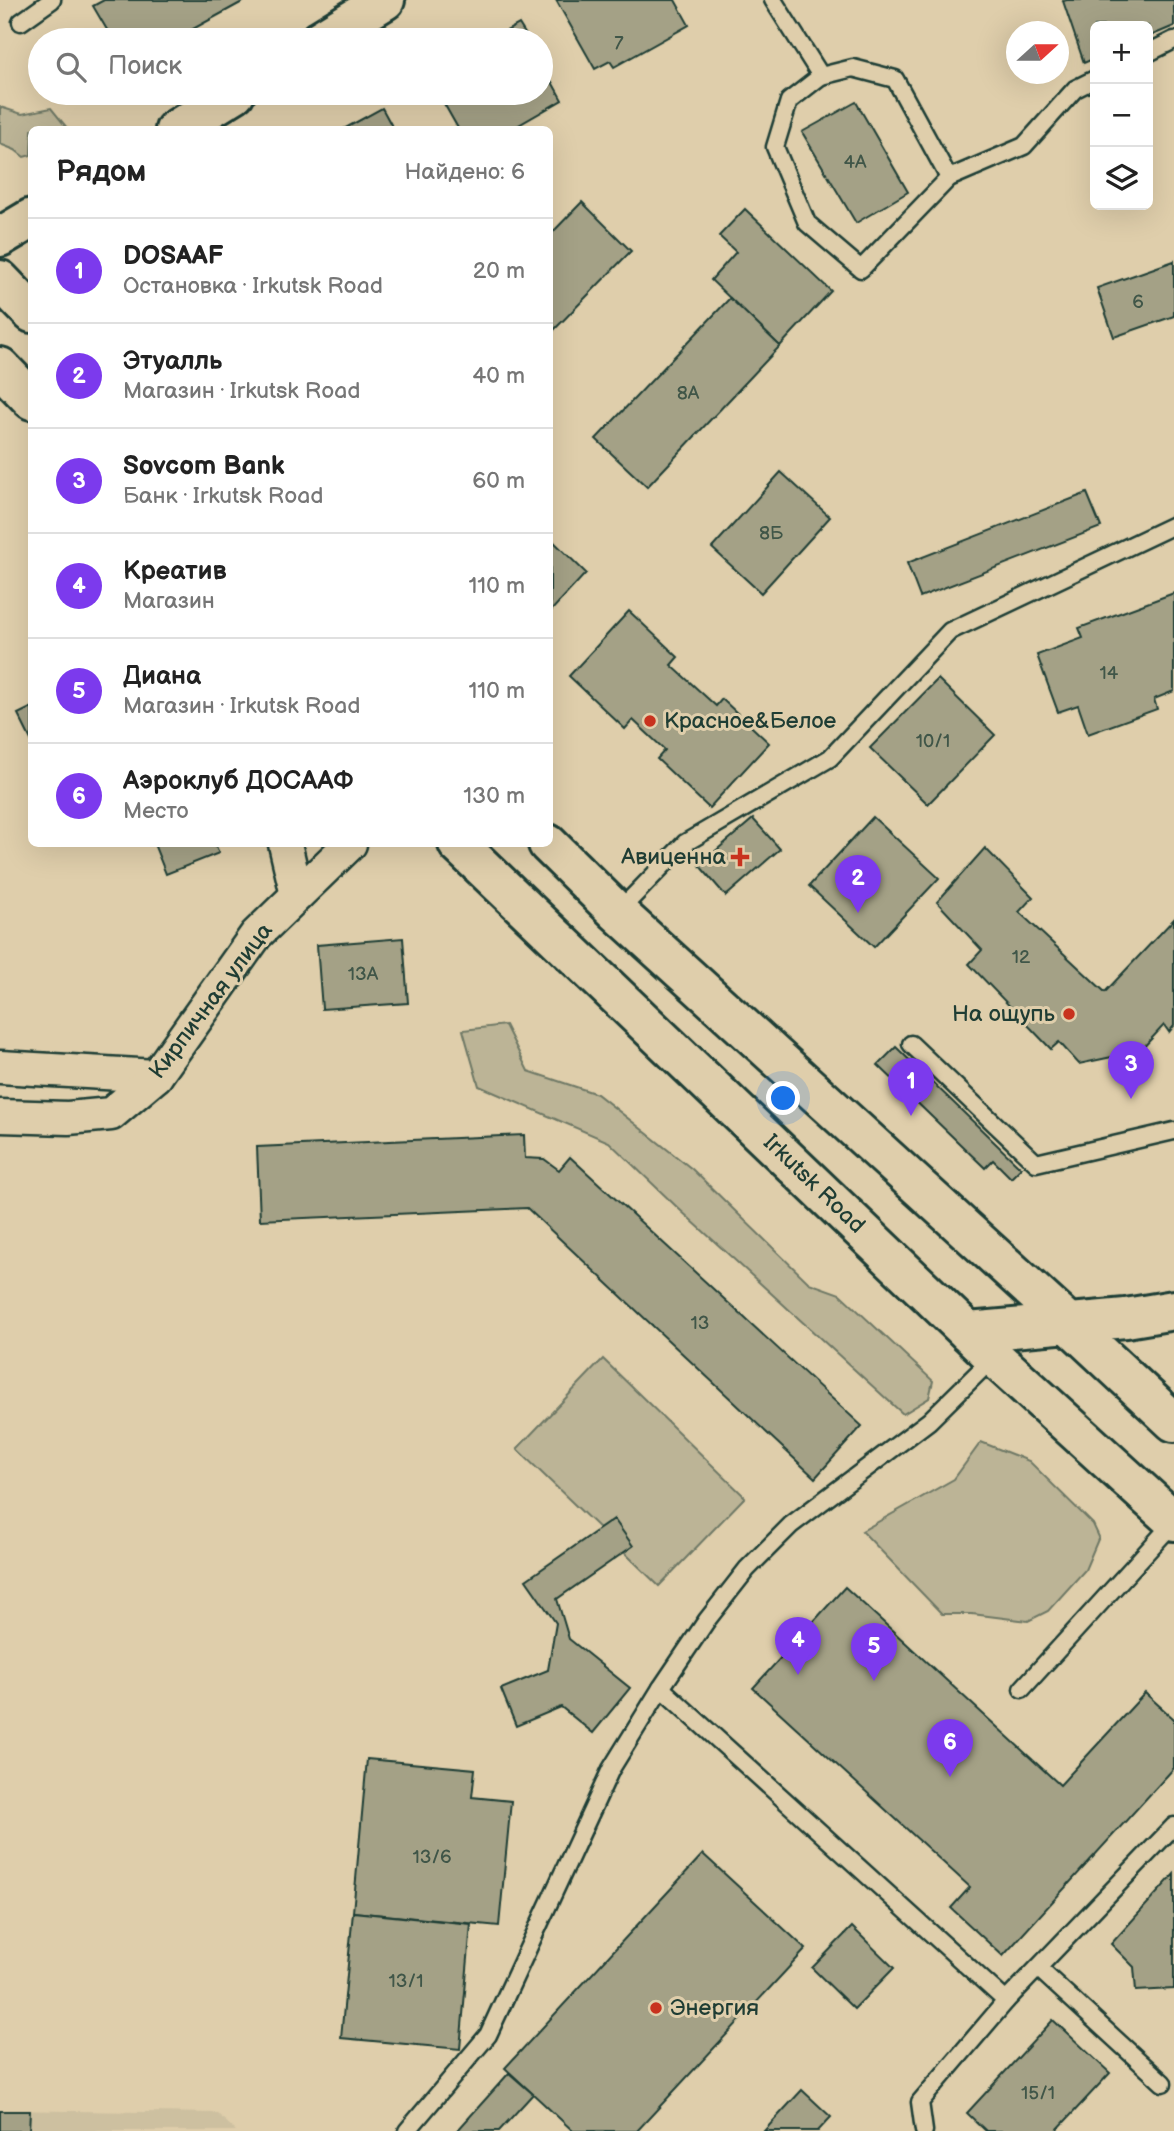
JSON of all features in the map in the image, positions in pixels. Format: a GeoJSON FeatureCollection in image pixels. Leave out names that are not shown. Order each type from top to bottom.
{"type":"FeatureCollection","features":[{"type":"Feature","properties":{"kind":"main road"},"geometry":{"type":"LineString","coordinates":[[340,28],[385,0]]}},
{"type":"Feature","properties":{"kind":"main road"},"geometry":{"type":"LineString","coordinates":[[181,126],[216,105]]}},
{"type":"Feature","properties":{"kind":"main road"},"geometry":{"type":"LineString","coordinates":[[0,237],[28,220]]}},
{"type":"Feature","properties":{"kind":"main road"},"geometry":{"type":"LineString","coordinates":[[0,280],[28,309]]}},
{"type":"Feature","properties":{"kind":"main road"},"geometry":{"type":"LineString","coordinates":[[0,367],[28,396]]}},
{"type":"Feature","properties":{"kind":"main road","name":"Irkutsk Road"},"geometry":{"type":"LineString","coordinates":[[461,847],[981,1344],[1174,1522]]}},
{"type":"Feature","properties":{"kind":"main road"},"geometry":{"type":"LineString","coordinates":[[551,847],[617,912],[1174,1422]]}},
{"type":"Feature","properties":{"kind":"main road"},"geometry":{"type":"LineString","coordinates":[[981,1344],[1067,1322],[1126,1318],[1174,1310]]}},
{"type":"Feature","properties":{"kind":"street"},"geometry":{"type":"LineString","coordinates":[[286,847],[297,895]]}},
{"type":"Feature","properties":{"kind":"street","name":"Кирпичная улица"},"geometry":{"type":"LineString","coordinates":[[0,1116],[68,1118],[111,1114],[156,1076],[256,935],[347,847]]}},
{"type":"Feature","properties":{"kind":"street"},"geometry":{"type":"LineString","coordinates":[[0,1067],[156,1076]]}},
{"type":"Feature","properties":{"kind":"lane"},"geometry":{"type":"LineString","coordinates":[[21,22],[52,0]]}},
{"type":"Feature","properties":{"kind":"lane"},"geometry":{"type":"LineString","coordinates":[[773,0],[821,76]]}},
{"type":"Feature","properties":{"kind":"lane"},"geometry":{"type":"LineString","coordinates":[[1153,50],[1174,40]]}},
{"type":"Feature","properties":{"kind":"lane"},"geometry":{"type":"LineString","coordinates":[[949,178],[895,79],[853,68],[821,76],[789,101],[775,147],[807,223],[861,269],[949,178],[1024,146],[1075,89],[1090,82]]}},
{"type":"Feature","properties":{"kind":"lane"},"geometry":{"type":"LineString","coordinates":[[617,912],[685,843],[830,758],[950,631],[1174,524]]}},
{"type":"Feature","properties":{"kind":"lane"},"geometry":{"type":"LineString","coordinates":[[911,1044],[1036,1163],[1174,1131]]}},
{"type":"Feature","properties":{"kind":"lane"},"geometry":{"type":"LineString","coordinates":[[407,2131],[488,2035],[611,1769],[707,1620],[756,1560],[791,1525],[929,1421],[981,1344]]}},
{"type":"Feature","properties":{"kind":"lane"},"geometry":{"type":"LineString","coordinates":[[1023,1689],[1174,1522]]}},
{"type":"Feature","properties":{"kind":"lane"},"geometry":{"type":"LineString","coordinates":[[661,1688],[1006,2001]]}},
{"type":"Feature","properties":{"kind":"lane"},"geometry":{"type":"LineString","coordinates":[[924,2131],[920,2102],[1006,2001],[1174,1826]]}},
{"type":"Feature","properties":{"kind":"lane"},"geometry":{"type":"LineString","coordinates":[[1038,1968],[1163,2083]]}},
{"type":"Feature","properties":{"kind":"shaded area"},"geometry":{"type":"Polygon","coordinates":[[[0,107],[22,114],[51,108],[66,126],[28,126],[28,156],[24,157],[0,144],[0,107]]]}},
{"type":"Feature","properties":{"kind":"shaded area"},"geometry":{"type":"Polygon","coordinates":[[[505,1025],[528,1071],[597,1094],[692,1169],[809,1283],[840,1294],[933,1381],[929,1398],[903,1414],[609,1142],[479,1086],[463,1030],[505,1025]]]}},
{"type":"Feature","properties":{"kind":"shaded area"},"geometry":{"type":"Polygon","coordinates":[[[603,1359],[745,1497],[659,1586],[517,1449],[603,1359]]]}},
{"type":"Feature","properties":{"kind":"shaded area"},"geometry":{"type":"Polygon","coordinates":[[[981,1442],[1029,1461],[1093,1524],[1099,1537],[1085,1570],[1048,1611],[1028,1621],[972,1614],[942,1614],[862,1531],[954,1479],[981,1442]]]}},
{"type":"Feature","properties":{"kind":"shaded area"},"geometry":{"type":"Polygon","coordinates":[[[0,2110],[217,2113],[236,2131],[0,2131],[0,2110]]]}},
{"type":"Feature","properties":{"kind":"building"},"geometry":{"type":"Polygon","coordinates":[[[104,0],[246,0],[195,28],[106,28],[93,6],[104,0]]]}},
{"type":"Feature","properties":{"kind":"building"},"geometry":{"type":"Polygon","coordinates":[[[556,0],[675,0],[689,25],[614,67],[610,61],[595,69],[556,0]]]}},
{"type":"Feature","properties":{"kind":"building"},"geometry":{"type":"Polygon","coordinates":[[[1174,0],[1174,26],[1153,35],[1153,21],[1090,21],[1090,60],[1084,63],[1063,1],[1174,0]]]}},
{"type":"Feature","properties":{"kind":"building"},"geometry":{"type":"Polygon","coordinates":[[[553,84],[562,100],[517,126],[457,126],[445,105],[553,105],[553,84]]]}},
{"type":"Feature","properties":{"kind":"building"},"geometry":{"type":"Polygon","coordinates":[[[856,102],[908,192],[856,223],[802,132],[856,102]]]}},
{"type":"Feature","properties":{"kind":"building"},"geometry":{"type":"Polygon","coordinates":[[[382,108],[392,126],[349,126],[382,108]]]}},
{"type":"Feature","properties":{"kind":"building"},"geometry":{"type":"Polygon","coordinates":[[[582,202],[631,251],[553,331],[553,232],[582,202]]]}},
{"type":"Feature","properties":{"kind":"building"},"geometry":{"type":"Polygon","coordinates":[[[745,209],[831,291],[780,346],[711,280],[736,252],[719,236],[745,209]]]}},
{"type":"Feature","properties":{"kind":"building"},"geometry":{"type":"Polygon","coordinates":[[[1174,261],[1174,316],[1114,337],[1097,288],[1174,261]]]}},
{"type":"Feature","properties":{"kind":"building"},"geometry":{"type":"Polygon","coordinates":[[[730,298],[780,346],[647,487],[596,439],[730,298]]]}},
{"type":"Feature","properties":{"kind":"building"},"geometry":{"type":"Polygon","coordinates":[[[781,472],[830,517],[761,593],[712,548],[781,472]]]}},
{"type":"Feature","properties":{"kind":"building"},"geometry":{"type":"Polygon","coordinates":[[[1087,493],[1101,527],[920,597],[907,563],[1087,493]]]}},
{"type":"Feature","properties":{"kind":"building"},"geometry":{"type":"Polygon","coordinates":[[[553,541],[586,573],[553,609],[553,541]]]}},
{"type":"Feature","properties":{"kind":"building"},"geometry":{"type":"Polygon","coordinates":[[[1174,593],[1174,691],[1154,699],[1157,709],[1088,734],[1078,705],[1058,712],[1037,655],[1083,638],[1079,628],[1174,593]]]}},
{"type":"Feature","properties":{"kind":"building"},"geometry":{"type":"Polygon","coordinates":[[[629,611],[678,657],[671,665],[716,706],[722,699],[769,743],[709,808],[657,759],[665,750],[633,720],[625,729],[569,676],[629,611]]]}},
{"type":"Feature","properties":{"kind":"building"},"geometry":{"type":"Polygon","coordinates":[[[938,679],[995,735],[928,804],[870,748],[938,679]]]}},
{"type":"Feature","properties":{"kind":"building"},"geometry":{"type":"Polygon","coordinates":[[[28,709],[28,734],[18,714],[28,709]]]}},
{"type":"Feature","properties":{"kind":"building"},"geometry":{"type":"Polygon","coordinates":[[[873,817],[939,878],[874,947],[809,886],[873,817]]]}},
{"type":"Feature","properties":{"kind":"building","name":"Авиценна"},"geometry":{"type":"Polygon","coordinates":[[[753,819],[780,849],[726,896],[699,865],[753,819]]]}},
{"type":"Feature","properties":{"kind":"building"},"geometry":{"type":"Polygon","coordinates":[[[155,847],[216,847],[219,853],[166,874],[155,847]]]}},
{"type":"Feature","properties":{"kind":"building"},"geometry":{"type":"Polygon","coordinates":[[[985,848],[1033,897],[1019,912],[1105,992],[1174,919],[1174,1026],[1169,1032],[1164,1025],[1140,1051],[1079,1064],[1059,1042],[1051,1049],[969,964],[982,950],[937,902],[985,848]]]}},
{"type":"Feature","properties":{"kind":"building"},"geometry":{"type":"Polygon","coordinates":[[[403,938],[408,1003],[322,1009],[317,945],[403,938]]]}},
{"type":"Feature","properties":{"kind":"building"},"geometry":{"type":"Polygon","coordinates":[[[896,1047],[1021,1168],[1011,1178],[993,1160],[985,1168],[878,1065],[896,1047]]]}},
{"type":"Feature","properties":{"kind":"building"},"geometry":{"type":"Polygon","coordinates":[[[524,1135],[525,1158],[544,1159],[559,1170],[570,1157],[862,1426],[815,1478],[527,1208],[260,1220],[257,1147],[524,1135]]]}},
{"type":"Feature","properties":{"kind":"building"},"geometry":{"type":"Polygon","coordinates":[[[614,1519],[633,1546],[557,1599],[569,1639],[630,1688],[593,1733],[561,1707],[516,1726],[501,1689],[548,1670],[556,1623],[526,1580],[614,1519]]]}},
{"type":"Feature","properties":{"kind":"building"},"geometry":{"type":"Polygon","coordinates":[[[845,1587],[1060,1785],[1145,1693],[1174,1719],[1174,1768],[1003,1956],[951,1908],[970,1887],[753,1688],[845,1587]]]}},
{"type":"Feature","properties":{"kind":"building"},"geometry":{"type":"Polygon","coordinates":[[[367,1759],[475,1769],[472,1797],[511,1801],[499,1926],[353,1912],[367,1759]]]}},
{"type":"Feature","properties":{"kind":"building","name":"Энергия"},"geometry":{"type":"Polygon","coordinates":[[[703,1854],[806,1949],[637,2131],[573,2131],[505,2068],[703,1854]]]}},
{"type":"Feature","properties":{"kind":"building"},"geometry":{"type":"Polygon","coordinates":[[[1174,1874],[1174,1989],[1136,1991],[1134,1967],[1111,1944],[1174,1874]]]}},
{"type":"Feature","properties":{"kind":"building"},"geometry":{"type":"Polygon","coordinates":[[[353,1912],[471,1924],[460,2049],[341,2038],[353,1912]]]}},
{"type":"Feature","properties":{"kind":"building"},"geometry":{"type":"Polygon","coordinates":[[[852,1927],[894,1968],[854,2009],[812,1968],[852,1927]]]}},
{"type":"Feature","properties":{"kind":"building"},"geometry":{"type":"Polygon","coordinates":[[[1053,2020],[1110,2073],[1056,2131],[986,2131],[967,2113],[1053,2020]]]}},
{"type":"Feature","properties":{"kind":"building"},"geometry":{"type":"Polygon","coordinates":[[[509,2073],[533,2094],[499,2131],[457,2131],[509,2073]]]}},
{"type":"Feature","properties":{"kind":"building"},"geometry":{"type":"Polygon","coordinates":[[[802,2090],[831,2117],[818,2131],[764,2131],[802,2090]]]}},
{"type":"Feature","properties":{"kind":"building"},"geometry":{"type":"Polygon","coordinates":[[[0,2111],[30,2111],[29,2131],[0,2131],[0,2111]]]}},
{"type":"Feature","properties":{"kind":"place","name":"Красное&Белое"},"geometry":{"type":"Point","coordinates":[650,721]}},
{"type":"Feature","properties":{"kind":"place","name":"Авиценна"},"geometry":{"type":"Point","coordinates":[740,857]}},
{"type":"Feature","properties":{"kind":"place","name":"Этуалль"},"geometry":{"type":"Point","coordinates":[858,913]}},
{"type":"Feature","properties":{"kind":"place","name":"На ощупь"},"geometry":{"type":"Point","coordinates":[1069,1014]}},
{"type":"Feature","properties":{"kind":"place","name":"Sovcom Bank"},"geometry":{"type":"Point","coordinates":[1131,1099]}},
{"type":"Feature","properties":{"kind":"place","name":"DOSAAF"},"geometry":{"type":"Point","coordinates":[911,1116]}},
{"type":"Feature","properties":{"kind":"place","name":"Креатив"},"geometry":{"type":"Point","coordinates":[798,1675]}},
{"type":"Feature","properties":{"kind":"place","name":"Диана"},"geometry":{"type":"Point","coordinates":[874,1681]}},
{"type":"Feature","properties":{"kind":"place","name":"Аэроклуб ДОСААФ"},"geometry":{"type":"Point","coordinates":[950,1777]}},
{"type":"Feature","properties":{"kind":"place","name":"Энергия"},"geometry":{"type":"Point","coordinates":[656,2008]}}]}
